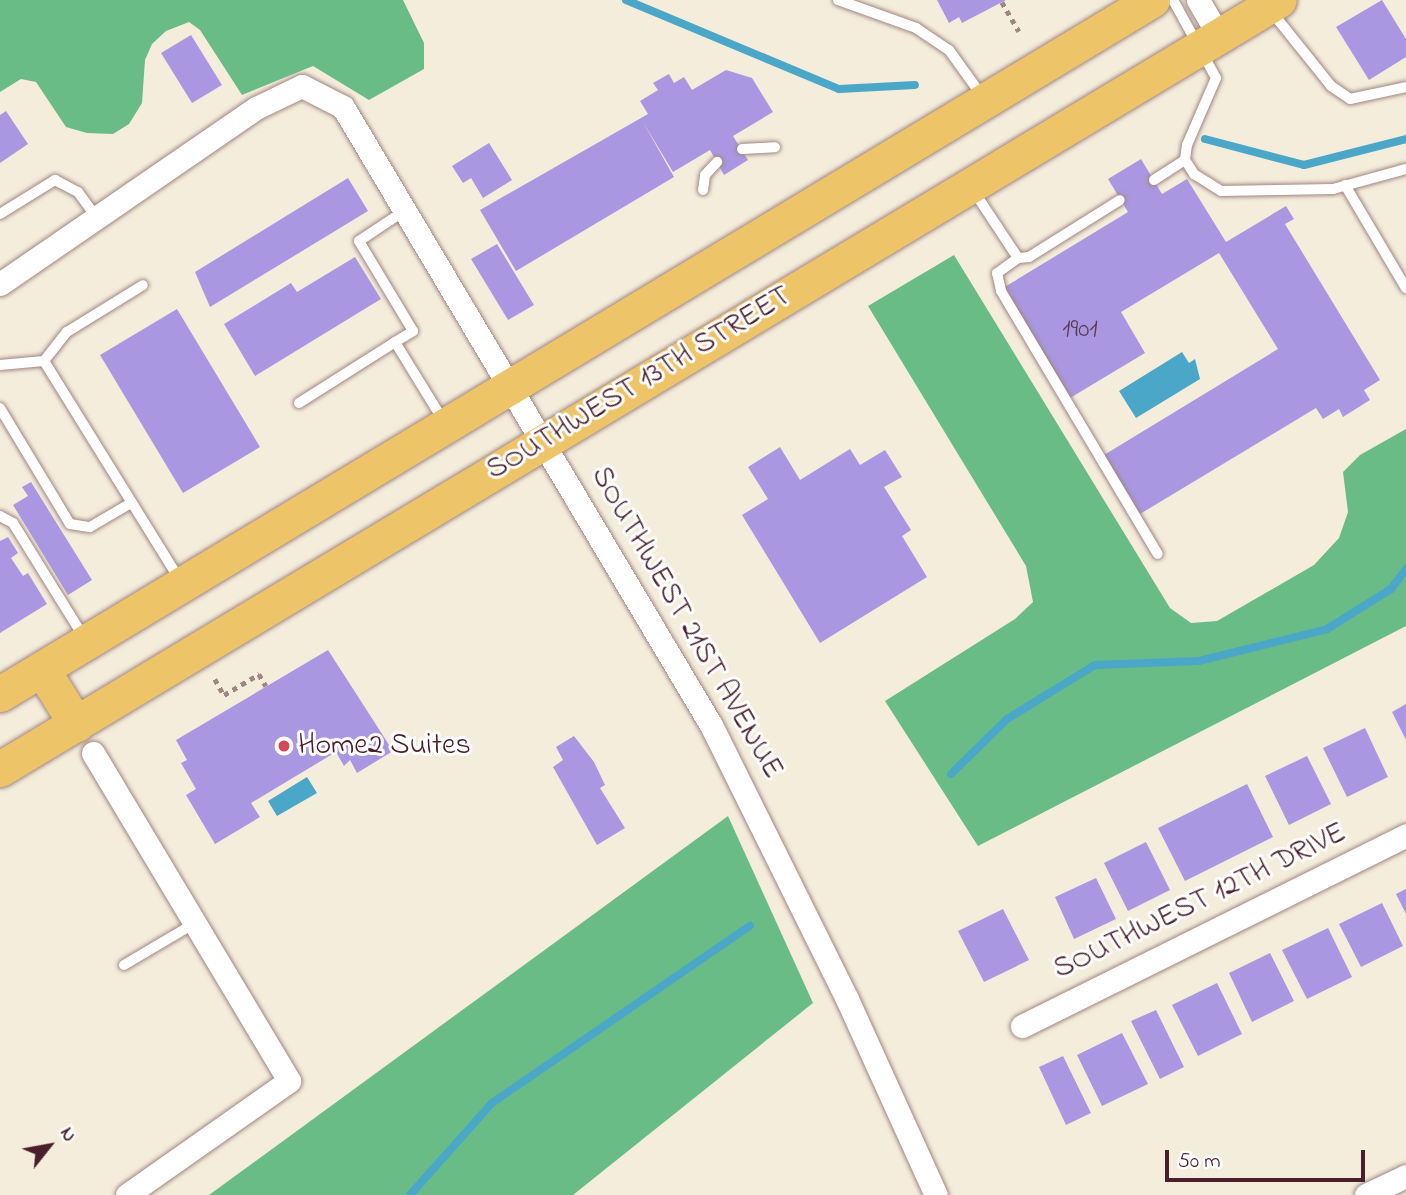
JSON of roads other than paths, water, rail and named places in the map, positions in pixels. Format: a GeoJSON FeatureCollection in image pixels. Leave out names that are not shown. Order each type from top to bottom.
{"type":"FeatureCollection","features":[{"type":"Feature","properties":{"kind":"main road"},"geometry":{"type":"LineString","coordinates":[[0,694],[1152,0]]}},
{"type":"Feature","properties":{"kind":"main road","name":"SOUTHWEST 13TH STREET"},"geometry":{"type":"LineString","coordinates":[[0,769],[84,739],[545,441],[1210,41],[1270,2]]}},
{"type":"Feature","properties":{"kind":"main road"},"geometry":{"type":"LineString","coordinates":[[42,668],[84,739]]}},
{"type":"Feature","properties":{"kind":"street"},"geometry":{"type":"LineString","coordinates":[[1198,0],[1210,41]]}},
{"type":"Feature","properties":{"kind":"street","name":"SOUTHWEST 21ST AVENUE"},"geometry":{"type":"LineString","coordinates":[[97,218],[256,108],[302,86],[344,107],[404,211],[545,441],[737,773],[936,1195]]}},
{"type":"Feature","properties":{"kind":"street"},"geometry":{"type":"LineString","coordinates":[[0,284],[97,218]]}},
{"type":"Feature","properties":{"kind":"street"},"geometry":{"type":"LineString","coordinates":[[84,739],[197,922],[289,1082],[127,1195]]}},
{"type":"Feature","properties":{"kind":"street","name":"SOUTHWEST 12TH DRIVE"},"geometry":{"type":"LineString","coordinates":[[1022,1026],[1406,835]]}},
{"type":"Feature","properties":{"kind":"street"},"geometry":{"type":"LineString","coordinates":[[1366,1195],[1406,1176]]}},
{"type":"Feature","properties":{"kind":"lane"},"geometry":{"type":"LineString","coordinates":[[838,0],[916,28],[949,50],[985,101]]}},
{"type":"Feature","properties":{"kind":"lane"},"geometry":{"type":"LineString","coordinates":[[1154,180],[1185,160],[1216,78],[1210,41],[1174,0]]}},
{"type":"Feature","properties":{"kind":"lane"},"geometry":{"type":"LineString","coordinates":[[1270,2],[1331,86],[1350,99],[1406,87]]}},
{"type":"Feature","properties":{"kind":"lane"},"geometry":{"type":"LineString","coordinates":[[742,149],[775,147]]}},
{"type":"Feature","properties":{"kind":"lane"},"geometry":{"type":"LineString","coordinates":[[1185,160],[1194,174],[1221,191],[1345,185],[1406,169]]}},
{"type":"Feature","properties":{"kind":"lane"},"geometry":{"type":"LineString","coordinates":[[703,190],[705,176],[717,162]]}},
{"type":"Feature","properties":{"kind":"lane"},"geometry":{"type":"LineString","coordinates":[[0,214],[55,180],[78,192],[97,218]]}},
{"type":"Feature","properties":{"kind":"lane"},"geometry":{"type":"LineString","coordinates":[[971,185],[1018,258]]}},
{"type":"Feature","properties":{"kind":"lane"},"geometry":{"type":"LineString","coordinates":[[1345,185],[1406,288]]}},
{"type":"Feature","properties":{"kind":"lane"},"geometry":{"type":"LineString","coordinates":[[1121,200],[1029,257],[1018,258],[997,274],[1001,291],[1158,554]]}},
{"type":"Feature","properties":{"kind":"lane"},"geometry":{"type":"LineString","coordinates":[[299,403],[413,331],[359,241],[404,211]]}},
{"type":"Feature","properties":{"kind":"lane"},"geometry":{"type":"LineString","coordinates":[[0,365],[44,360],[67,332],[143,285]]}},
{"type":"Feature","properties":{"kind":"lane"},"geometry":{"type":"LineString","coordinates":[[395,342],[446,426]]}},
{"type":"Feature","properties":{"kind":"lane"},"geometry":{"type":"LineString","coordinates":[[44,360],[183,584]]}},
{"type":"Feature","properties":{"kind":"lane"},"geometry":{"type":"LineString","coordinates":[[0,408],[70,524],[89,527],[131,503]]}},
{"type":"Feature","properties":{"kind":"lane"},"geometry":{"type":"LineString","coordinates":[[0,516],[13,523],[86,642]]}},
{"type":"Feature","properties":{"kind":"lane"},"geometry":{"type":"LineString","coordinates":[[124,965],[197,922]]}},
{"type":"Feature","properties":{"kind":"water"},"geometry":{"type":"Polygon","coordinates":[[[1182,352],[1189,363],[1195,359],[1200,379],[1136,418],[1119,391],[1182,352]]]}},
{"type":"Feature","properties":{"kind":"water"},"geometry":{"type":"Polygon","coordinates":[[[307,777],[317,793],[277,816],[268,801],[307,777]]]}},
{"type":"Feature","properties":{"kind":"waterway"},"geometry":{"type":"LineString","coordinates":[[626,0],[839,89],[915,85]]}},
{"type":"Feature","properties":{"kind":"waterway"},"geometry":{"type":"LineString","coordinates":[[1205,139],[1304,165],[1406,139]]}},
{"type":"Feature","properties":{"kind":"waterway"},"geometry":{"type":"LineString","coordinates":[[951,774],[1007,719],[1095,665],[1199,661],[1327,629],[1391,589],[1406,569]]}},
{"type":"Feature","properties":{"kind":"waterway"},"geometry":{"type":"LineString","coordinates":[[410,1195],[492,1103],[750,926]]}},
{"type":"Feature","properties":{"kind":"place","name":"Home2 Suites"},"geometry":{"type":"Point","coordinates":[284,746]}}]}
